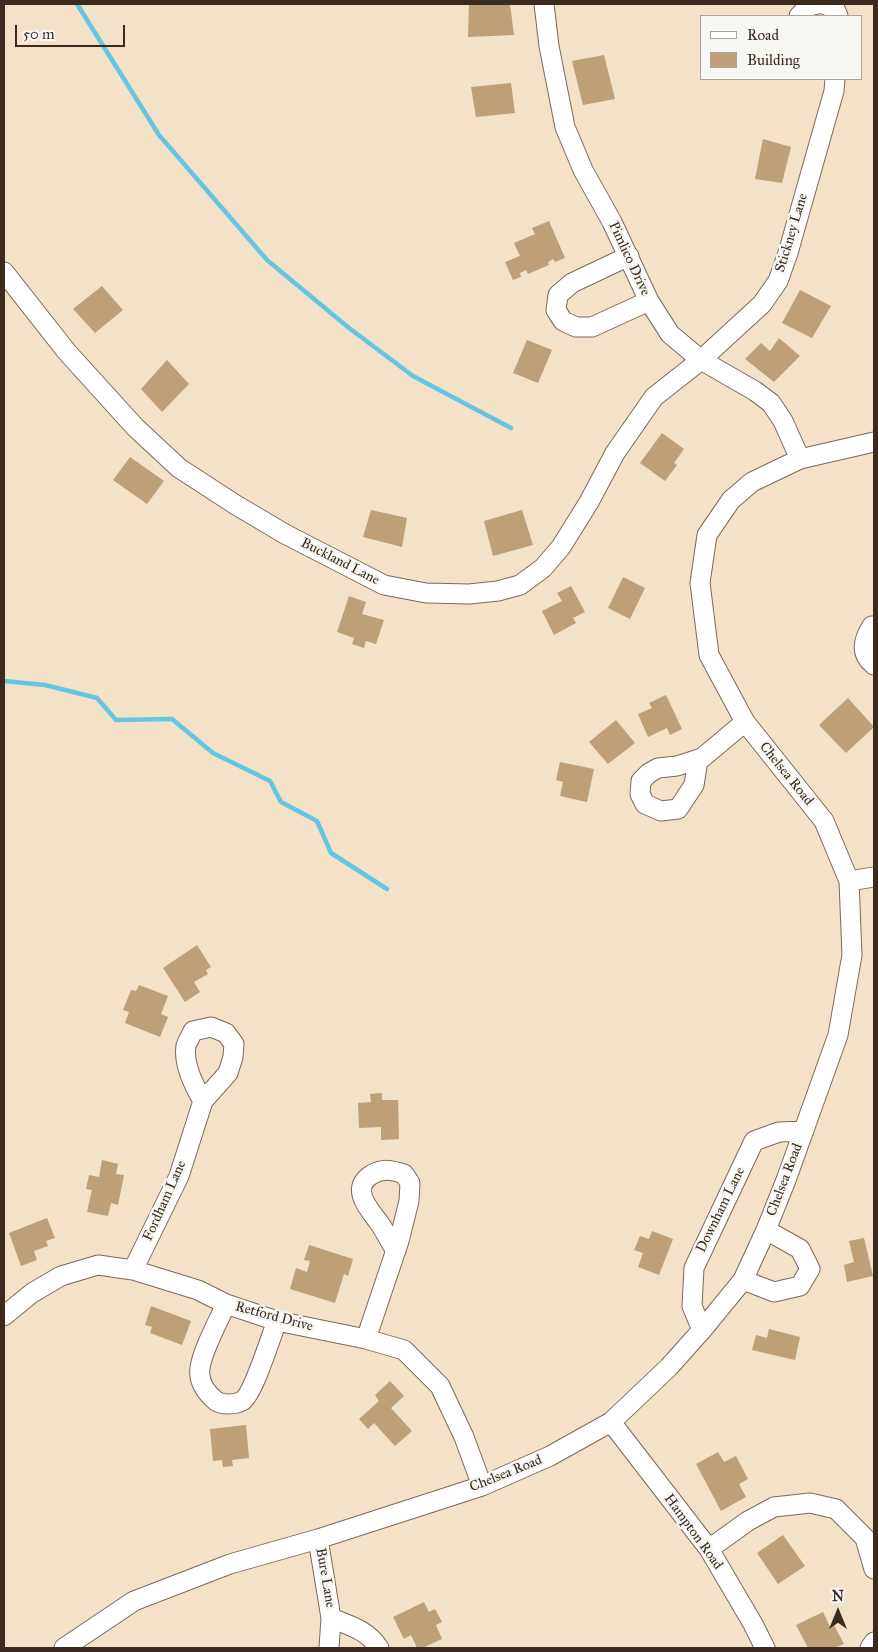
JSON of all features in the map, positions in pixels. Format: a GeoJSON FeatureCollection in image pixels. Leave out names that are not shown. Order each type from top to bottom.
{"type":"FeatureCollection","features":[{"type":"Feature","properties":{"kind":"street","name":"Pimlico Drive"},"geometry":{"type":"LineString","coordinates":[[544,4],[549,46],[566,127],[583,170],[628,256],[649,302],[670,334],[701,360],[755,391],[771,403],[783,421],[800,458]]}},
{"type":"Feature","properties":{"kind":"street"},"geometry":{"type":"LineString","coordinates":[[800,15],[808,6],[818,4]]}},
{"type":"Feature","properties":{"kind":"street"},"geometry":{"type":"LineString","coordinates":[[824,4],[835,9],[838,15]]}},
{"type":"Feature","properties":{"kind":"street","name":"Stickney Lane"},"geometry":{"type":"LineString","coordinates":[[701,360],[762,304],[778,281],[791,244],[834,91],[835,80]]}},
{"type":"Feature","properties":{"kind":"street"},"geometry":{"type":"LineString","coordinates":[[628,256],[572,283],[558,295],[556,310],[564,321],[576,327],[592,327],[649,302]]}},
{"type":"Feature","properties":{"kind":"street","name":"Buckland Lane"},"geometry":{"type":"LineString","coordinates":[[4,272],[68,352],[104,393],[135,427],[179,468],[285,534],[338,562],[384,585],[426,592],[469,594],[498,591],[520,585],[543,568],[560,547],[589,502],[616,453],[654,397],[701,360]]}},
{"type":"Feature","properties":{"kind":"street","name":"Chelsea Road"},"geometry":{"type":"LineString","coordinates":[[64,1648],[134,1601],[230,1564],[318,1539],[482,1486],[550,1456],[611,1422],[669,1367],[742,1280],[766,1230],[804,1131],[838,1034],[852,955],[849,881],[824,821],[744,722],[709,655],[700,584],[707,535],[731,500],[752,482],[800,458],[874,442]]}},
{"type":"Feature","properties":{"kind":"street"},"geometry":{"type":"LineString","coordinates":[[874,626],[872,626],[864,639],[864,652],[874,665]]}},
{"type":"Feature","properties":{"kind":"street"},"geometry":{"type":"LineString","coordinates":[[698,760],[744,722]]}},
{"type":"Feature","properties":{"kind":"street"},"geometry":{"type":"LineString","coordinates":[[849,881],[874,877]]}},
{"type":"Feature","properties":{"kind":"street","name":"Fordham Lane"},"geometry":{"type":"LineString","coordinates":[[134,1270],[179,1176],[203,1101]]}},
{"type":"Feature","properties":{"kind":"street","name":"Downham Lane"},"geometry":{"type":"LineString","coordinates":[[702,1330],[692,1306],[694,1268],[754,1141],[779,1132],[804,1131]]}},
{"type":"Feature","properties":{"kind":"street"},"geometry":{"type":"LineString","coordinates":[[742,1280],[774,1292],[800,1286],[810,1269],[800,1249],[766,1230]]}},
{"type":"Feature","properties":{"kind":"street"},"geometry":{"type":"LineString","coordinates":[[366,1338],[396,1251]]}},
{"type":"Feature","properties":{"kind":"street","name":"Retford Drive"},"geometry":{"type":"LineString","coordinates":[[4,1316],[32,1293],[60,1276],[98,1265],[134,1270],[198,1290],[226,1304],[277,1321],[366,1338],[404,1350],[440,1386],[464,1437],[482,1486]]}},
{"type":"Feature","properties":{"kind":"street"},"geometry":{"type":"LineString","coordinates":[[226,1304],[200,1368],[201,1384],[218,1403],[228,1405],[242,1401],[250,1391],[277,1321]]}},
{"type":"Feature","properties":{"kind":"street","name":"Hampton Road"},"geometry":{"type":"LineString","coordinates":[[611,1422],[709,1549],[765,1648]]}},
{"type":"Feature","properties":{"kind":"street"},"geometry":{"type":"LineString","coordinates":[[709,1549],[748,1521],[774,1507],[810,1503],[836,1509],[865,1538],[874,1569]]}},
{"type":"Feature","properties":{"kind":"street","name":"Bure Lane"},"geometry":{"type":"LineString","coordinates":[[318,1539],[332,1618],[329,1648]]}},
{"type":"Feature","properties":{"kind":"street","name":"Bure Lane"},"geometry":{"type":"LineString","coordinates":[[332,1618],[353,1626],[372,1637],[379,1648]]}},
{"type":"Feature","properties":{"kind":"street"},"geometry":{"type":"LineString","coordinates":[[870,1648],[874,1642]]}},
{"type":"Feature","properties":{"kind":"building"},"geometry":{"type":"Polygon","coordinates":[[[469,4],[510,4],[514,35],[468,37],[469,4]]]}},
{"type":"Feature","properties":{"kind":"building"},"geometry":{"type":"Polygon","coordinates":[[[604,55],[615,99],[583,105],[572,61],[604,55]]]}},
{"type":"Feature","properties":{"kind":"building"},"geometry":{"type":"Polygon","coordinates":[[[511,83],[515,113],[476,117],[471,87],[511,83]]]}},
{"type":"Feature","properties":{"kind":"building"},"geometry":{"type":"Polygon","coordinates":[[[763,139],[791,147],[782,183],[755,179],[763,139]]]}},
{"type":"Feature","properties":{"kind":"building"},"geometry":{"type":"Polygon","coordinates":[[[549,221],[565,258],[555,262],[553,259],[548,262],[549,265],[528,274],[526,270],[520,273],[521,277],[513,280],[505,262],[520,256],[514,243],[535,234],[532,228],[549,221]]]}},
{"type":"Feature","properties":{"kind":"building"},"geometry":{"type":"Polygon","coordinates":[[[102,286],[123,310],[95,333],[73,309],[102,286]]]}},
{"type":"Feature","properties":{"kind":"building"},"geometry":{"type":"Polygon","coordinates":[[[800,290],[831,306],[812,338],[782,323],[800,290]]]}},
{"type":"Feature","properties":{"kind":"building"},"geometry":{"type":"Polygon","coordinates":[[[779,338],[800,356],[774,382],[745,359],[761,343],[770,351],[779,338]]]}},
{"type":"Feature","properties":{"kind":"building"},"geometry":{"type":"Polygon","coordinates":[[[527,340],[552,350],[538,383],[513,373],[527,340]]]}},
{"type":"Feature","properties":{"kind":"building"},"geometry":{"type":"Polygon","coordinates":[[[167,360],[189,384],[162,412],[141,389],[167,360]]]}},
{"type":"Feature","properties":{"kind":"building"},"geometry":{"type":"Polygon","coordinates":[[[662,433],[684,449],[674,463],[677,465],[665,481],[640,463],[662,433]]]}},
{"type":"Feature","properties":{"kind":"building"},"geometry":{"type":"Polygon","coordinates":[[[130,457],[164,481],[147,504],[113,480],[130,457]]]}},
{"type":"Feature","properties":{"kind":"building"},"geometry":{"type":"Polygon","coordinates":[[[371,510],[407,518],[402,547],[363,537],[371,510]]]}},
{"type":"Feature","properties":{"kind":"building"},"geometry":{"type":"Polygon","coordinates":[[[522,510],[533,545],[493,556],[484,521],[522,510]]]}},
{"type":"Feature","properties":{"kind":"building"},"geometry":{"type":"Polygon","coordinates":[[[623,577],[645,588],[630,619],[608,608],[623,577]]]}},
{"type":"Feature","properties":{"kind":"building"},"geometry":{"type":"Polygon","coordinates":[[[571,586],[585,612],[573,618],[576,623],[554,635],[542,611],[562,601],[557,593],[571,586]]]}},
{"type":"Feature","properties":{"kind":"building"},"geometry":{"type":"Polygon","coordinates":[[[349,596],[366,602],[362,614],[384,620],[376,644],[366,641],[364,648],[352,644],[354,638],[337,632],[349,596]]]}},
{"type":"Feature","properties":{"kind":"building"},"geometry":{"type":"Polygon","coordinates":[[[666,695],[682,729],[670,735],[667,728],[648,737],[638,714],[652,708],[649,703],[666,695]]]}},
{"type":"Feature","properties":{"kind":"building"},"geometry":{"type":"Polygon","coordinates":[[[848,698],[874,727],[846,753],[819,725],[848,698]]]}},
{"type":"Feature","properties":{"kind":"building"},"geometry":{"type":"Polygon","coordinates":[[[616,720],[635,743],[608,764],[589,742],[616,720]]]}},
{"type":"Feature","properties":{"kind":"building"},"geometry":{"type":"Polygon","coordinates":[[[560,762],[594,769],[587,802],[560,796],[563,782],[556,780],[560,762]]]}},
{"type":"Feature","properties":{"kind":"building"},"geometry":{"type":"Polygon","coordinates":[[[197,945],[211,967],[206,970],[208,974],[194,982],[200,992],[185,1002],[163,968],[197,945]]]}},
{"type":"Feature","properties":{"kind":"building"},"geometry":{"type":"Polygon","coordinates":[[[139,985],[168,996],[161,1014],[168,1017],[160,1037],[125,1023],[129,1012],[123,1010],[131,990],[136,991],[139,985]]]}},
{"type":"Feature","properties":{"kind":"building"},"geometry":{"type":"Polygon","coordinates":[[[382,1093],[382,1100],[398,1100],[399,1139],[381,1140],[381,1127],[359,1128],[358,1103],[371,1102],[370,1094],[382,1093]]]}},
{"type":"Feature","properties":{"kind":"building"},"geometry":{"type":"Polygon","coordinates":[[[102,1160],[118,1164],[116,1174],[124,1175],[118,1205],[111,1203],[108,1216],[87,1212],[92,1190],[86,1189],[89,1175],[99,1177],[102,1160]]]}},
{"type":"Feature","properties":{"kind":"building"},"geometry":{"type":"Polygon","coordinates":[[[47,1218],[55,1238],[46,1241],[48,1246],[34,1251],[37,1260],[21,1266],[9,1233],[47,1218]]]}},
{"type":"Feature","properties":{"kind":"building"},"geometry":{"type":"Polygon","coordinates":[[[652,1231],[673,1239],[659,1275],[638,1267],[643,1253],[634,1250],[640,1236],[649,1239],[652,1231]]]}},
{"type":"Feature","properties":{"kind":"building"},"geometry":{"type":"Polygon","coordinates":[[[864,1238],[873,1276],[847,1282],[844,1265],[854,1262],[849,1241],[864,1238]]]}},
{"type":"Feature","properties":{"kind":"building"},"geometry":{"type":"Polygon","coordinates":[[[309,1245],[353,1259],[348,1276],[344,1274],[335,1303],[290,1289],[296,1268],[307,1272],[310,1261],[304,1260],[309,1245]]]}},
{"type":"Feature","properties":{"kind":"building"},"geometry":{"type":"Polygon","coordinates":[[[151,1306],[191,1321],[182,1345],[150,1333],[152,1327],[145,1325],[151,1306]]]}},
{"type":"Feature","properties":{"kind":"building"},"geometry":{"type":"Polygon","coordinates":[[[769,1329],[800,1337],[795,1360],[752,1350],[756,1335],[767,1338],[769,1329]]]}},
{"type":"Feature","properties":{"kind":"building"},"geometry":{"type":"Polygon","coordinates":[[[390,1381],[404,1396],[391,1408],[412,1431],[395,1446],[374,1423],[368,1429],[359,1419],[379,1401],[375,1395],[390,1381]]]}},
{"type":"Feature","properties":{"kind":"building"},"geometry":{"type":"Polygon","coordinates":[[[246,1425],[249,1458],[232,1460],[233,1466],[223,1467],[222,1460],[213,1461],[210,1429],[246,1425]]]}},
{"type":"Feature","properties":{"kind":"building"},"geometry":{"type":"Polygon","coordinates":[[[718,1452],[724,1462],[736,1456],[748,1479],[739,1484],[746,1497],[721,1511],[696,1464],[718,1452]]]}},
{"type":"Feature","properties":{"kind":"building"},"geometry":{"type":"Polygon","coordinates":[[[783,1535],[805,1566],[778,1584],[757,1553],[783,1535]]]}},
{"type":"Feature","properties":{"kind":"building"},"geometry":{"type":"Polygon","coordinates":[[[424,1602],[429,1612],[435,1609],[442,1622],[436,1625],[442,1639],[422,1648],[417,1648],[411,1635],[404,1639],[393,1617],[424,1602]]]}},
{"type":"Feature","properties":{"kind":"building"},"geometry":{"type":"Polygon","coordinates":[[[823,1612],[830,1627],[834,1625],[844,1644],[834,1648],[808,1648],[796,1625],[823,1612]]]}},
{"type":"Feature","properties":{"kind":"waterway"},"geometry":{"type":"LineString","coordinates":[[77,4],[159,135],[267,260],[349,328],[413,376],[511,428]]}},
{"type":"Feature","properties":{"kind":"waterway"},"geometry":{"type":"LineString","coordinates":[[4,681],[45,685],[97,698],[116,720],[172,719],[213,753],[270,781],[281,802],[317,821],[331,853],[387,889]]}}]}
